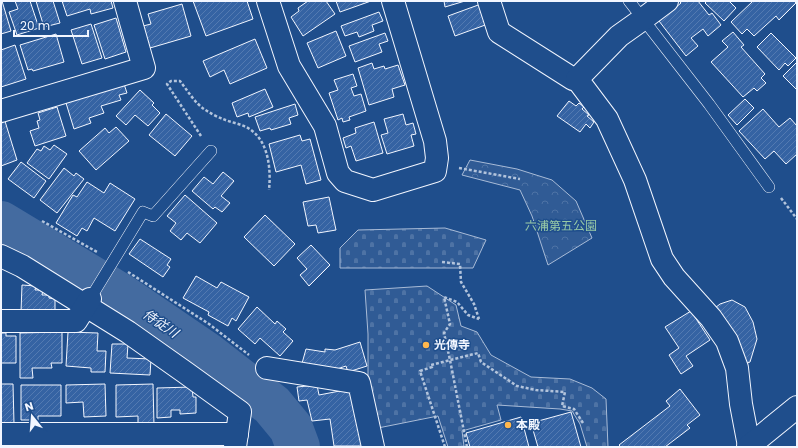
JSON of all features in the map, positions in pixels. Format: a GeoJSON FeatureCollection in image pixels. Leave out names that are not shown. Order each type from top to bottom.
{"type":"FeatureCollection","features":[{"type":"Feature","properties":{"kind":"street"},"geometry":{"type":"LineString","coordinates":[[1,111],[144,68],[125,1]]}},
{"type":"Feature","properties":{"kind":"street"},"geometry":{"type":"LineString","coordinates":[[268,1],[289,66],[325,126],[338,173],[345,181],[373,190],[434,172],[437,158],[435,141],[393,1]]}},
{"type":"Feature","properties":{"kind":"street"},"geometry":{"type":"LineString","coordinates":[[489,1],[500,32],[573,79],[577,79],[607,119],[635,180],[662,259],[674,277],[711,318],[727,341],[737,368],[741,404],[749,446],[797,407]]}},
{"type":"Feature","properties":{"kind":"street"},"geometry":{"type":"LineString","coordinates":[[577,79],[619,36],[667,1]]}},
{"type":"Feature","properties":{"kind":"street"},"geometry":{"type":"LineString","coordinates":[[1,256],[88,302],[240,412],[236,441],[1,434]]}},
{"type":"Feature","properties":{"kind":"street"},"geometry":{"type":"LineString","coordinates":[[1,321],[76,321],[88,302]]}},
{"type":"Feature","properties":{"kind":"street"},"geometry":{"type":"LineString","coordinates":[[267,368],[359,383],[373,447]]}},
{"type":"Feature","properties":{"kind":"lane"},"geometry":{"type":"LineString","coordinates":[[629,1],[709,104],[769,188]]}},
{"type":"Feature","properties":{"kind":"lane"},"geometry":{"type":"LineString","coordinates":[[88,302],[143,212],[153,216],[211,151]]}},
{"type":"Feature","properties":{"kind":"path"},"geometry":{"type":"LineString","coordinates":[[211,151],[168,84],[171,81],[180,81],[203,108],[221,119],[252,130],[263,142],[269,167],[269,190]]}},
{"type":"Feature","properties":{"kind":"path"},"geometry":{"type":"LineString","coordinates":[[464,170],[520,179]]}},
{"type":"Feature","properties":{"kind":"path"},"geometry":{"type":"LineString","coordinates":[[769,188],[779,194],[797,219]]}},
{"type":"Feature","properties":{"kind":"path"},"geometry":{"type":"LineString","coordinates":[[42,221],[209,324],[267,368]]}},
{"type":"Feature","properties":{"kind":"path"},"geometry":{"type":"LineString","coordinates":[[442,262],[460,264],[461,282],[474,304],[479,319],[468,315],[457,302],[444,297],[450,324],[444,333],[467,447]]}},
{"type":"Feature","properties":{"kind":"path"},"geometry":{"type":"LineString","coordinates":[[445,447],[420,371],[432,368],[431,365],[478,353],[481,362],[517,386],[536,390],[565,392],[562,406],[574,410],[583,423]]}},
{"type":"Feature","properties":{"kind":"green space","name":"六浦第五公園"},"geometry":{"type":"Polygon","coordinates":[[[470,160],[517,169],[552,180],[576,201],[592,238],[548,265],[532,216],[520,190],[462,175],[470,160]]]}},
{"type":"Feature","properties":{"kind":"green space"},"geometry":{"type":"Polygon","coordinates":[[[445,228],[486,240],[473,268],[340,268],[340,248],[358,230],[445,228]]]}},
{"type":"Feature","properties":{"kind":"green space"},"geometry":{"type":"Polygon","coordinates":[[[427,286],[456,305],[461,326],[477,332],[491,355],[531,377],[570,379],[592,388],[606,399],[608,447],[587,447],[580,424],[572,411],[560,409],[497,405],[501,420],[462,431],[464,446],[457,447],[448,447],[438,416],[378,428],[368,382],[368,334],[365,290],[427,286]]]}},
{"type":"Feature","properties":{"kind":"building"},"geometry":{"type":"Polygon","coordinates":[[[1,1],[11,31],[1,34],[1,1]]]}},
{"type":"Feature","properties":{"kind":"building"},"geometry":{"type":"Polygon","coordinates":[[[15,1],[30,1],[39,28],[17,35],[9,12],[18,9],[15,1]]]}},
{"type":"Feature","properties":{"kind":"building"},"geometry":{"type":"Polygon","coordinates":[[[36,1],[53,1],[60,23],[44,27],[36,1]]]}},
{"type":"Feature","properties":{"kind":"building"},"geometry":{"type":"Polygon","coordinates":[[[62,1],[111,1],[113,8],[91,14],[90,9],[67,16],[62,1]]]}},
{"type":"Feature","properties":{"kind":"building"},"geometry":{"type":"Polygon","coordinates":[[[193,1],[247,1],[253,19],[206,36],[193,1]]]}},
{"type":"Feature","properties":{"kind":"building"},"geometry":{"type":"Polygon","coordinates":[[[308,1],[326,1],[335,14],[303,36],[291,17],[299,11],[298,8],[308,1]]]}},
{"type":"Feature","properties":{"kind":"building"},"geometry":{"type":"Polygon","coordinates":[[[336,1],[371,1],[340,12],[336,1]]]}},
{"type":"Feature","properties":{"kind":"building"},"geometry":{"type":"Polygon","coordinates":[[[444,1],[465,1],[445,7],[444,1]]]}},
{"type":"Feature","properties":{"kind":"building"},"geometry":{"type":"Polygon","coordinates":[[[679,1],[698,1],[709,15],[712,13],[721,25],[708,36],[703,29],[691,38],[698,46],[686,56],[659,21],[681,3],[679,1]]]}},
{"type":"Feature","properties":{"kind":"building"},"geometry":{"type":"Polygon","coordinates":[[[707,1],[729,1],[736,8],[724,21],[705,3],[707,1]]]}},
{"type":"Feature","properties":{"kind":"building"},"geometry":{"type":"Polygon","coordinates":[[[753,1],[794,1],[796,3],[779,20],[776,16],[754,36],[747,29],[742,34],[731,22],[753,1]]]}},
{"type":"Feature","properties":{"kind":"building"},"geometry":{"type":"Polygon","coordinates":[[[182,4],[191,36],[150,48],[143,26],[151,24],[148,14],[182,4]]]}},
{"type":"Feature","properties":{"kind":"building"},"geometry":{"type":"Polygon","coordinates":[[[481,4],[488,24],[455,36],[448,16],[481,4]]]}},
{"type":"Feature","properties":{"kind":"building"},"geometry":{"type":"Polygon","coordinates":[[[379,12],[383,21],[372,25],[374,31],[359,37],[357,32],[345,36],[341,26],[379,12]]]}},
{"type":"Feature","properties":{"kind":"building"},"geometry":{"type":"Polygon","coordinates":[[[116,18],[126,52],[105,59],[94,25],[116,18]]]}},
{"type":"Feature","properties":{"kind":"building"},"geometry":{"type":"Polygon","coordinates":[[[91,24],[102,58],[82,64],[71,30],[91,24]]]}},
{"type":"Feature","properties":{"kind":"building"},"geometry":{"type":"Polygon","coordinates":[[[336,31],[346,56],[318,68],[307,43],[336,31]]]}},
{"type":"Feature","properties":{"kind":"building"},"geometry":{"type":"Polygon","coordinates":[[[733,32],[744,45],[741,47],[765,74],[761,78],[766,83],[757,91],[754,88],[743,97],[711,62],[728,47],[722,41],[733,32]]]}},
{"type":"Feature","properties":{"kind":"building"},"geometry":{"type":"Polygon","coordinates":[[[385,33],[388,41],[379,44],[382,52],[355,62],[349,46],[385,33]]]}},
{"type":"Feature","properties":{"kind":"building"},"geometry":{"type":"Polygon","coordinates":[[[771,33],[796,58],[788,66],[785,63],[779,70],[757,47],[771,33]]]}},
{"type":"Feature","properties":{"kind":"building"},"geometry":{"type":"Polygon","coordinates":[[[56,34],[64,62],[33,71],[32,69],[28,70],[20,45],[56,34]]]}},
{"type":"Feature","properties":{"kind":"building"},"geometry":{"type":"Polygon","coordinates":[[[255,39],[267,68],[230,84],[224,70],[210,77],[203,61],[255,39]]]}},
{"type":"Feature","properties":{"kind":"building"},"geometry":{"type":"Polygon","coordinates":[[[15,45],[26,79],[1,87],[1,50],[15,45]]]}},
{"type":"Feature","properties":{"kind":"building"},"geometry":{"type":"Polygon","coordinates":[[[797,62],[797,90],[783,76],[797,62]]]}},
{"type":"Feature","properties":{"kind":"building"},"geometry":{"type":"Polygon","coordinates":[[[372,63],[374,69],[384,66],[385,69],[398,65],[405,85],[392,89],[394,97],[369,105],[358,68],[372,63]]]}},
{"type":"Feature","properties":{"kind":"building"},"geometry":{"type":"Polygon","coordinates":[[[353,74],[357,86],[351,88],[354,96],[361,94],[366,111],[349,117],[350,120],[343,122],[342,118],[338,120],[329,93],[338,90],[334,80],[353,74]]]}},
{"type":"Feature","properties":{"kind":"building"},"geometry":{"type":"Polygon","coordinates":[[[124,84],[127,93],[119,95],[121,100],[101,106],[104,113],[89,118],[91,123],[74,129],[66,103],[124,84]]]}},
{"type":"Feature","properties":{"kind":"building"},"geometry":{"type":"Polygon","coordinates":[[[265,89],[273,107],[249,117],[248,113],[237,117],[232,103],[265,89]]]}},
{"type":"Feature","properties":{"kind":"building"},"geometry":{"type":"Polygon","coordinates":[[[140,90],[154,103],[152,105],[160,113],[148,126],[135,115],[126,125],[116,116],[140,90]]]}},
{"type":"Feature","properties":{"kind":"building"},"geometry":{"type":"Polygon","coordinates":[[[745,99],[754,108],[737,125],[728,115],[745,99]]]}},
{"type":"Feature","properties":{"kind":"building"},"geometry":{"type":"Polygon","coordinates":[[[569,101],[576,106],[579,103],[584,107],[582,109],[594,122],[590,128],[586,124],[580,132],[557,116],[569,101]]]}},
{"type":"Feature","properties":{"kind":"building"},"geometry":{"type":"Polygon","coordinates":[[[295,104],[298,115],[289,118],[291,124],[271,130],[270,128],[260,131],[255,117],[295,104]]]}},
{"type":"Feature","properties":{"kind":"building"},"geometry":{"type":"Polygon","coordinates":[[[57,107],[66,136],[35,146],[30,131],[39,128],[37,121],[40,120],[38,113],[57,107]]]}},
{"type":"Feature","properties":{"kind":"building"},"geometry":{"type":"Polygon","coordinates":[[[763,109],[779,127],[790,118],[797,126],[797,154],[786,164],[774,151],[765,159],[739,131],[763,109]]]}},
{"type":"Feature","properties":{"kind":"building"},"geometry":{"type":"Polygon","coordinates":[[[166,114],[192,136],[175,156],[149,135],[166,114]]]}},
{"type":"Feature","properties":{"kind":"building"},"geometry":{"type":"Polygon","coordinates":[[[403,114],[406,125],[413,123],[416,134],[411,135],[414,146],[387,154],[381,135],[388,133],[384,119],[403,114]]]}},
{"type":"Feature","properties":{"kind":"building"},"geometry":{"type":"Polygon","coordinates":[[[4,118],[17,160],[1,166],[1,119],[4,118]]]}},
{"type":"Feature","properties":{"kind":"building"},"geometry":{"type":"Polygon","coordinates":[[[374,122],[383,153],[356,161],[351,146],[346,148],[343,138],[356,133],[355,128],[374,122]]]}},
{"type":"Feature","properties":{"kind":"building"},"geometry":{"type":"Polygon","coordinates":[[[116,127],[129,141],[96,170],[79,151],[105,128],[109,133],[116,127]]]}},
{"type":"Feature","properties":{"kind":"building"},"geometry":{"type":"Polygon","coordinates":[[[300,135],[302,141],[310,139],[321,180],[306,184],[301,165],[276,172],[269,144],[300,135]]]}},
{"type":"Feature","properties":{"kind":"building"},"geometry":{"type":"Polygon","coordinates":[[[54,145],[67,154],[49,179],[27,163],[37,149],[41,151],[44,146],[50,150],[54,145]]]}},
{"type":"Feature","properties":{"kind":"building"},"geometry":{"type":"Polygon","coordinates":[[[21,162],[46,181],[34,198],[8,179],[21,162]]]}},
{"type":"Feature","properties":{"kind":"building"},"geometry":{"type":"Polygon","coordinates":[[[64,168],[74,176],[76,173],[84,179],[57,213],[40,200],[64,168]]]}},
{"type":"Feature","properties":{"kind":"building"},"geometry":{"type":"Polygon","coordinates":[[[223,172],[234,181],[221,196],[230,203],[222,212],[215,207],[213,209],[192,191],[204,177],[213,184],[223,172]]]}},
{"type":"Feature","properties":{"kind":"building"},"geometry":{"type":"Polygon","coordinates":[[[87,182],[104,193],[110,183],[135,199],[115,231],[94,218],[87,231],[82,228],[77,236],[56,223],[73,195],[77,197],[87,182]]]}},
{"type":"Feature","properties":{"kind":"building"},"geometry":{"type":"Polygon","coordinates":[[[185,195],[217,223],[200,243],[187,233],[181,240],[170,231],[176,223],[167,216],[185,195]]]}},
{"type":"Feature","properties":{"kind":"building"},"geometry":{"type":"Polygon","coordinates":[[[329,197],[336,230],[318,233],[316,225],[308,226],[303,202],[329,197]]]}},
{"type":"Feature","properties":{"kind":"building"},"geometry":{"type":"Polygon","coordinates":[[[265,215],[295,244],[274,266],[244,237],[265,215]]]}},
{"type":"Feature","properties":{"kind":"building"},"geometry":{"type":"Polygon","coordinates":[[[140,239],[171,259],[167,265],[170,267],[163,277],[129,254],[140,239]]]}},
{"type":"Feature","properties":{"kind":"building"},"geometry":{"type":"Polygon","coordinates":[[[311,245],[330,265],[309,286],[300,275],[307,269],[297,258],[311,245]]]}},
{"type":"Feature","properties":{"kind":"building"},"geometry":{"type":"Polygon","coordinates":[[[196,276],[217,288],[221,282],[249,297],[236,321],[232,318],[228,326],[208,315],[209,312],[183,298],[196,276]]]}},
{"type":"Feature","properties":{"kind":"building"},"geometry":{"type":"Polygon","coordinates":[[[22,285],[36,286],[35,290],[43,290],[42,295],[49,295],[49,298],[55,299],[55,314],[21,312],[22,285]]]}},
{"type":"Feature","properties":{"kind":"building"},"geometry":{"type":"Polygon","coordinates":[[[732,300],[745,307],[753,322],[757,339],[750,362],[745,364],[715,308],[720,304],[732,300]]]}},
{"type":"Feature","properties":{"kind":"building"},"geometry":{"type":"Polygon","coordinates":[[[257,307],[275,324],[277,321],[286,329],[283,332],[293,341],[280,356],[260,338],[255,344],[238,329],[257,307]]]}},
{"type":"Feature","properties":{"kind":"building"},"geometry":{"type":"Polygon","coordinates":[[[691,311],[710,340],[686,356],[693,366],[681,374],[669,355],[679,348],[665,327],[691,311]]]}},
{"type":"Feature","properties":{"kind":"building"},"geometry":{"type":"Polygon","coordinates":[[[62,332],[62,363],[51,363],[52,368],[32,368],[33,378],[20,378],[20,333],[62,332]]]}},
{"type":"Feature","properties":{"kind":"building"},"geometry":{"type":"Polygon","coordinates":[[[68,332],[98,333],[97,351],[106,351],[105,372],[91,372],[91,368],[66,366],[68,332]]]}},
{"type":"Feature","properties":{"kind":"building"},"geometry":{"type":"Polygon","coordinates":[[[1,333],[6,333],[6,336],[16,336],[16,363],[1,363],[1,333]]]}},
{"type":"Feature","properties":{"kind":"building"},"geometry":{"type":"Polygon","coordinates":[[[360,342],[367,366],[348,372],[346,366],[328,372],[301,367],[306,349],[325,352],[325,349],[335,350],[360,342]]]}},
{"type":"Feature","properties":{"kind":"building"},"geometry":{"type":"Polygon","coordinates":[[[112,344],[128,344],[127,358],[151,359],[150,375],[110,373],[112,344]]]}},
{"type":"Feature","properties":{"kind":"building"},"geometry":{"type":"Polygon","coordinates":[[[1,384],[13,384],[14,424],[1,424],[1,384]]]}},
{"type":"Feature","properties":{"kind":"building"},"geometry":{"type":"Polygon","coordinates":[[[105,384],[106,416],[84,417],[83,402],[66,403],[66,385],[105,384]]]}},
{"type":"Feature","properties":{"kind":"building"},"geometry":{"type":"Polygon","coordinates":[[[153,384],[154,426],[138,426],[138,416],[116,417],[116,385],[153,384]]]}},
{"type":"Feature","properties":{"kind":"building"},"geometry":{"type":"Polygon","coordinates":[[[21,385],[61,385],[61,416],[38,416],[38,420],[21,420],[21,385]]]}},
{"type":"Feature","properties":{"kind":"building"},"geometry":{"type":"Polygon","coordinates":[[[317,385],[319,395],[350,389],[363,446],[334,446],[330,419],[312,421],[307,400],[299,401],[297,387],[317,385]]]}},
{"type":"Feature","properties":{"kind":"building"},"geometry":{"type":"Polygon","coordinates":[[[192,387],[193,397],[196,397],[196,413],[180,414],[180,410],[171,410],[171,417],[157,418],[157,388],[192,387]]]}},
{"type":"Feature","properties":{"kind":"building"},"geometry":{"type":"Polygon","coordinates":[[[680,389],[700,415],[687,425],[690,428],[665,447],[621,447],[619,445],[670,406],[666,401],[680,389]]]}},
{"type":"Feature","properties":{"kind":"building"},"geometry":{"type":"Polygon","coordinates":[[[571,412],[581,447],[538,447],[531,423],[571,412]]]}},
{"type":"Feature","properties":{"kind":"building","name":"本殿"},"geometry":{"type":"Polygon","coordinates":[[[521,417],[529,447],[470,447],[466,433],[521,417]]]}},
{"type":"Feature","properties":{"kind":"building"},"geometry":{"type":"Polygon","coordinates":[[[181,442],[206,443],[206,447],[181,447],[181,442]]]}},
{"type":"Feature","properties":{"kind":"building"},"geometry":{"type":"Polygon","coordinates":[[[42,445],[42,447],[21,447],[21,446],[42,445]]]}},
{"type":"Feature","properties":{"kind":"waterway","name":"侍従川"},"geometry":{"type":"LineString","coordinates":[[1,223],[117,293],[208,355],[272,405],[291,428],[298,447]]}},
{"type":"Feature","properties":{"kind":"place","name":"光傳寺"},"geometry":{"type":"Point","coordinates":[426,345]}},
{"type":"Feature","properties":{"kind":"place","name":"本殿"},"geometry":{"type":"Point","coordinates":[508,425]}}]}
